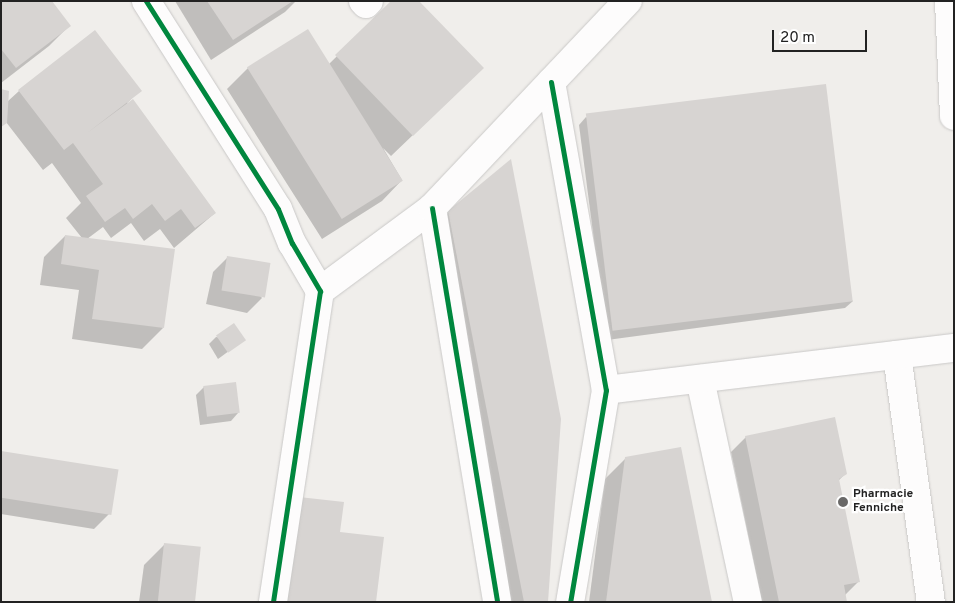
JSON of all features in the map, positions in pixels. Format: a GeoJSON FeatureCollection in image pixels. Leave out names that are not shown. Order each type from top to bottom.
{"type":"FeatureCollection","features":[{"type":"Feature","properties":{"kind":"street"},"geometry":{"type":"LineString","coordinates":[[146,1],[278,209],[292,243],[320,291],[273,602]]}},
{"type":"Feature","properties":{"kind":"street"},"geometry":{"type":"LineString","coordinates":[[363,1],[366,4],[369,1]]}},
{"type":"Feature","properties":{"kind":"street"},"geometry":{"type":"LineString","coordinates":[[320,291],[432,208],[628,1]]}},
{"type":"Feature","properties":{"kind":"street"},"geometry":{"type":"LineString","coordinates":[[949,1],[954,116]]}},
{"type":"Feature","properties":{"kind":"street"},"geometry":{"type":"LineString","coordinates":[[551,82],[606,390],[570,602]]}},
{"type":"Feature","properties":{"kind":"street"},"geometry":{"type":"LineString","coordinates":[[432,208],[496,602]]}},
{"type":"Feature","properties":{"kind":"street"},"geometry":{"type":"LineString","coordinates":[[606,390],[954,348]]}},
{"type":"Feature","properties":{"kind":"street"},"geometry":{"type":"LineString","coordinates":[[897,355],[931,602]]}},
{"type":"Feature","properties":{"kind":"street"},"geometry":{"type":"LineString","coordinates":[[700,379],[748,602]]}},
{"type":"Feature","properties":{"kind":"building"},"geometry":{"type":"Polygon","coordinates":[[[1,1],[52,1],[71,26],[16,68],[1,49],[1,1]]]}},
{"type":"Feature","properties":{"kind":"building"},"geometry":{"type":"Polygon","coordinates":[[[207,1],[293,1],[233,40],[207,1]]]}},
{"type":"Feature","properties":{"kind":"building"},"geometry":{"type":"Polygon","coordinates":[[[391,1],[419,1],[484,68],[413,136],[335,55],[391,1]]]}},
{"type":"Feature","properties":{"kind":"building"},"geometry":{"type":"Polygon","coordinates":[[[308,29],[403,181],[342,219],[247,67],[308,29]]]}},
{"type":"Feature","properties":{"kind":"building"},"geometry":{"type":"Polygon","coordinates":[[[95,30],[142,91],[87,133],[133,99],[216,213],[195,228],[181,209],[165,221],[152,204],[133,219],[125,208],[105,222],[86,196],[103,184],[73,143],[64,150],[18,90],[95,30]]]}},
{"type":"Feature","properties":{"kind":"building"},"geometry":{"type":"Polygon","coordinates":[[[826,84],[853,301],[612,331],[586,113],[826,84]]]}},
{"type":"Feature","properties":{"kind":"building"},"geometry":{"type":"Polygon","coordinates":[[[1,89],[9,91],[7,123],[1,127],[1,89]]]}},
{"type":"Feature","properties":{"kind":"building"},"geometry":{"type":"Polygon","coordinates":[[[511,159],[561,419],[548,602],[524,602],[448,211],[511,159]]]}},
{"type":"Feature","properties":{"kind":"building"},"geometry":{"type":"Polygon","coordinates":[[[65,235],[175,249],[164,328],[92,319],[99,270],[61,264],[65,235]]]}},
{"type":"Feature","properties":{"kind":"building"},"geometry":{"type":"Polygon","coordinates":[[[227,256],[270,263],[265,297],[222,291],[227,256]]]}},
{"type":"Feature","properties":{"kind":"building"},"geometry":{"type":"Polygon","coordinates":[[[234,323],[246,340],[228,353],[216,336],[234,323]]]}},
{"type":"Feature","properties":{"kind":"building"},"geometry":{"type":"Polygon","coordinates":[[[236,382],[240,413],[207,417],[203,386],[236,382]]]}},
{"type":"Feature","properties":{"kind":"building"},"geometry":{"type":"Polygon","coordinates":[[[835,417],[847,474],[839,479],[860,582],[844,585],[847,602],[779,602],[745,436],[835,417]]]}},
{"type":"Feature","properties":{"kind":"building"},"geometry":{"type":"Polygon","coordinates":[[[681,447],[712,602],[606,602],[625,457],[681,447]]]}},
{"type":"Feature","properties":{"kind":"building"},"geometry":{"type":"Polygon","coordinates":[[[1,451],[119,470],[111,515],[1,498],[1,451]]]}},
{"type":"Feature","properties":{"kind":"building"},"geometry":{"type":"Polygon","coordinates":[[[299,497],[344,502],[340,532],[384,537],[376,602],[287,602],[299,497]]]}},
{"type":"Feature","properties":{"kind":"building"},"geometry":{"type":"Polygon","coordinates":[[[164,543],[201,547],[195,602],[158,602],[164,543]]]}},
{"type":"Feature","properties":{"kind":"cycle path"},"geometry":{"type":"LineString","coordinates":[[146,1],[278,209],[292,243],[320,291],[273,602]]}},
{"type":"Feature","properties":{"kind":"cycle path"},"geometry":{"type":"LineString","coordinates":[[551,82],[606,390],[570,602]]}},
{"type":"Feature","properties":{"kind":"cycle path"},"geometry":{"type":"LineString","coordinates":[[432,208],[497,602]]}},
{"type":"Feature","properties":{"kind":"place","name":"Pharmacie Fenniche"},"geometry":{"type":"Point","coordinates":[843,502]}}]}
